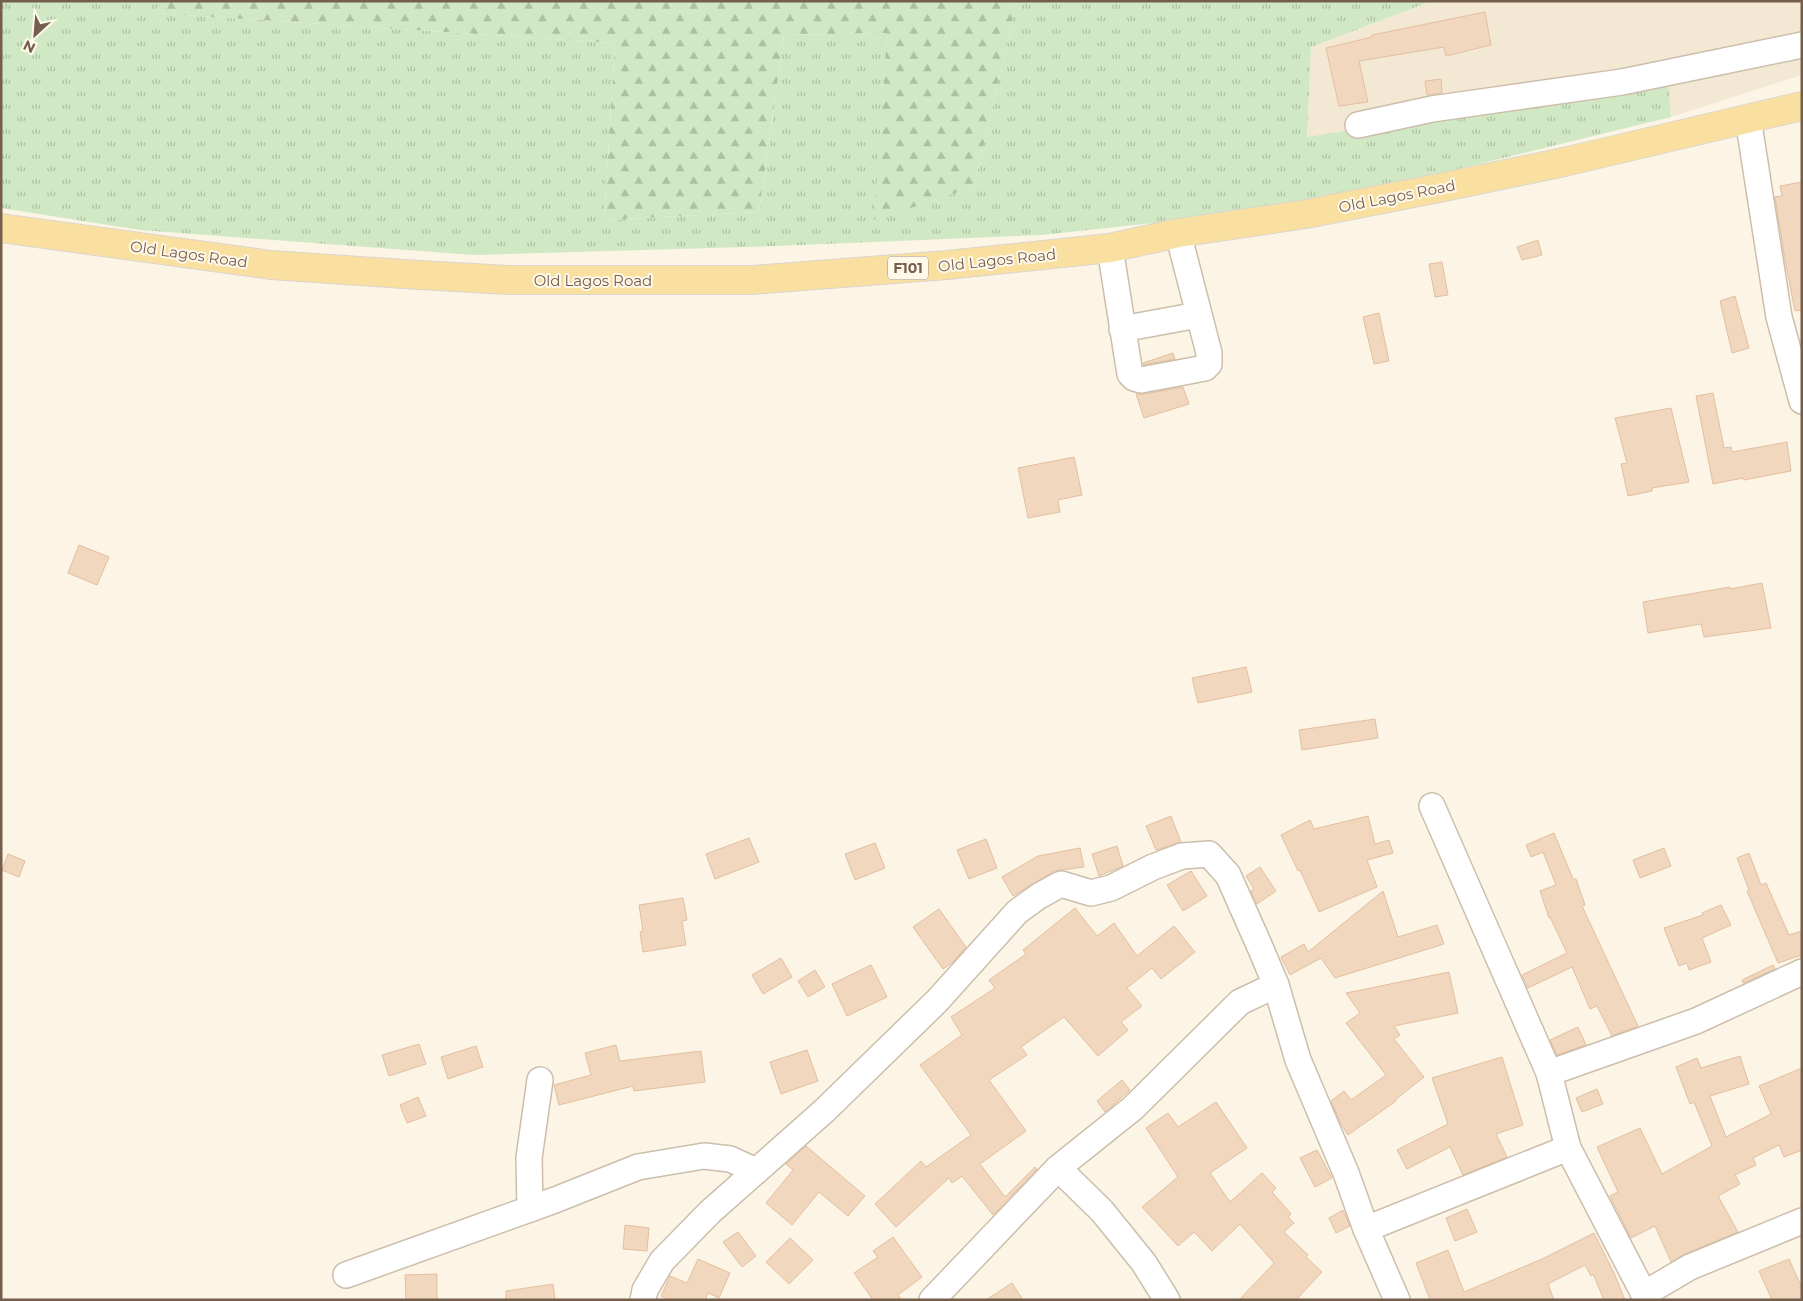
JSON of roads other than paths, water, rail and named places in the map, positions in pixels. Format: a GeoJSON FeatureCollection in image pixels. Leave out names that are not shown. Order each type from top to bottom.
{"type":"FeatureCollection","features":[{"type":"Feature","properties":{"kind":"main road","name":"Old Lagos Road"},"geometry":{"type":"LineString","coordinates":[[1,228],[271,265],[509,280],[752,280],[947,265],[1110,248],[1178,233],[1306,214],[1439,188],[1564,162],[1802,106]]}},
{"type":"Feature","properties":{"kind":"street"},"geometry":{"type":"LineString","coordinates":[[1358,125],[1432,109],[1622,82],[1713,65],[1802,45]]}},
{"type":"Feature","properties":{"kind":"street"},"geometry":{"type":"LineString","coordinates":[[1748,118],[1779,317],[1801,395]]}},
{"type":"Feature","properties":{"kind":"street"},"geometry":{"type":"LineString","coordinates":[[1110,248],[1130,374],[1140,380],[1196,370],[1205,368],[1210,360],[1178,233]]}},
{"type":"Feature","properties":{"kind":"street"},"geometry":{"type":"LineString","coordinates":[[1122,329],[1198,315]]}},
{"type":"Feature","properties":{"kind":"street"},"geometry":{"type":"LineString","coordinates":[[1432,806],[1549,1073],[1568,1148],[1646,1297],[1690,1267],[1802,1221]]}},
{"type":"Feature","properties":{"kind":"street"},"geometry":{"type":"LineString","coordinates":[[643,1300],[645,1290],[662,1261],[710,1212],[824,1111],[930,1008],[1016,912],[1061,884],[1091,893],[1111,888],[1153,867],[1182,856],[1209,854],[1228,875],[1276,985],[1298,1060],[1346,1173],[1366,1229],[1397,1300]]}},
{"type":"Feature","properties":{"kind":"street"},"geometry":{"type":"LineString","coordinates":[[1549,1073],[1696,1021],[1802,972]]}},
{"type":"Feature","properties":{"kind":"street"},"geometry":{"type":"LineString","coordinates":[[932,1300],[1058,1168],[1133,1108],[1240,1002],[1276,985]]}},
{"type":"Feature","properties":{"kind":"street"},"geometry":{"type":"LineString","coordinates":[[530,1209],[529,1158],[540,1080]]}},
{"type":"Feature","properties":{"kind":"street"},"geometry":{"type":"LineString","coordinates":[[1366,1229],[1568,1148]]}},
{"type":"Feature","properties":{"kind":"street"},"geometry":{"type":"LineString","coordinates":[[346,1275],[530,1209],[638,1167],[704,1156],[730,1159],[756,1171]]}},
{"type":"Feature","properties":{"kind":"street"},"geometry":{"type":"LineString","coordinates":[[1058,1168],[1102,1211],[1144,1263],[1167,1300]]}}]}
